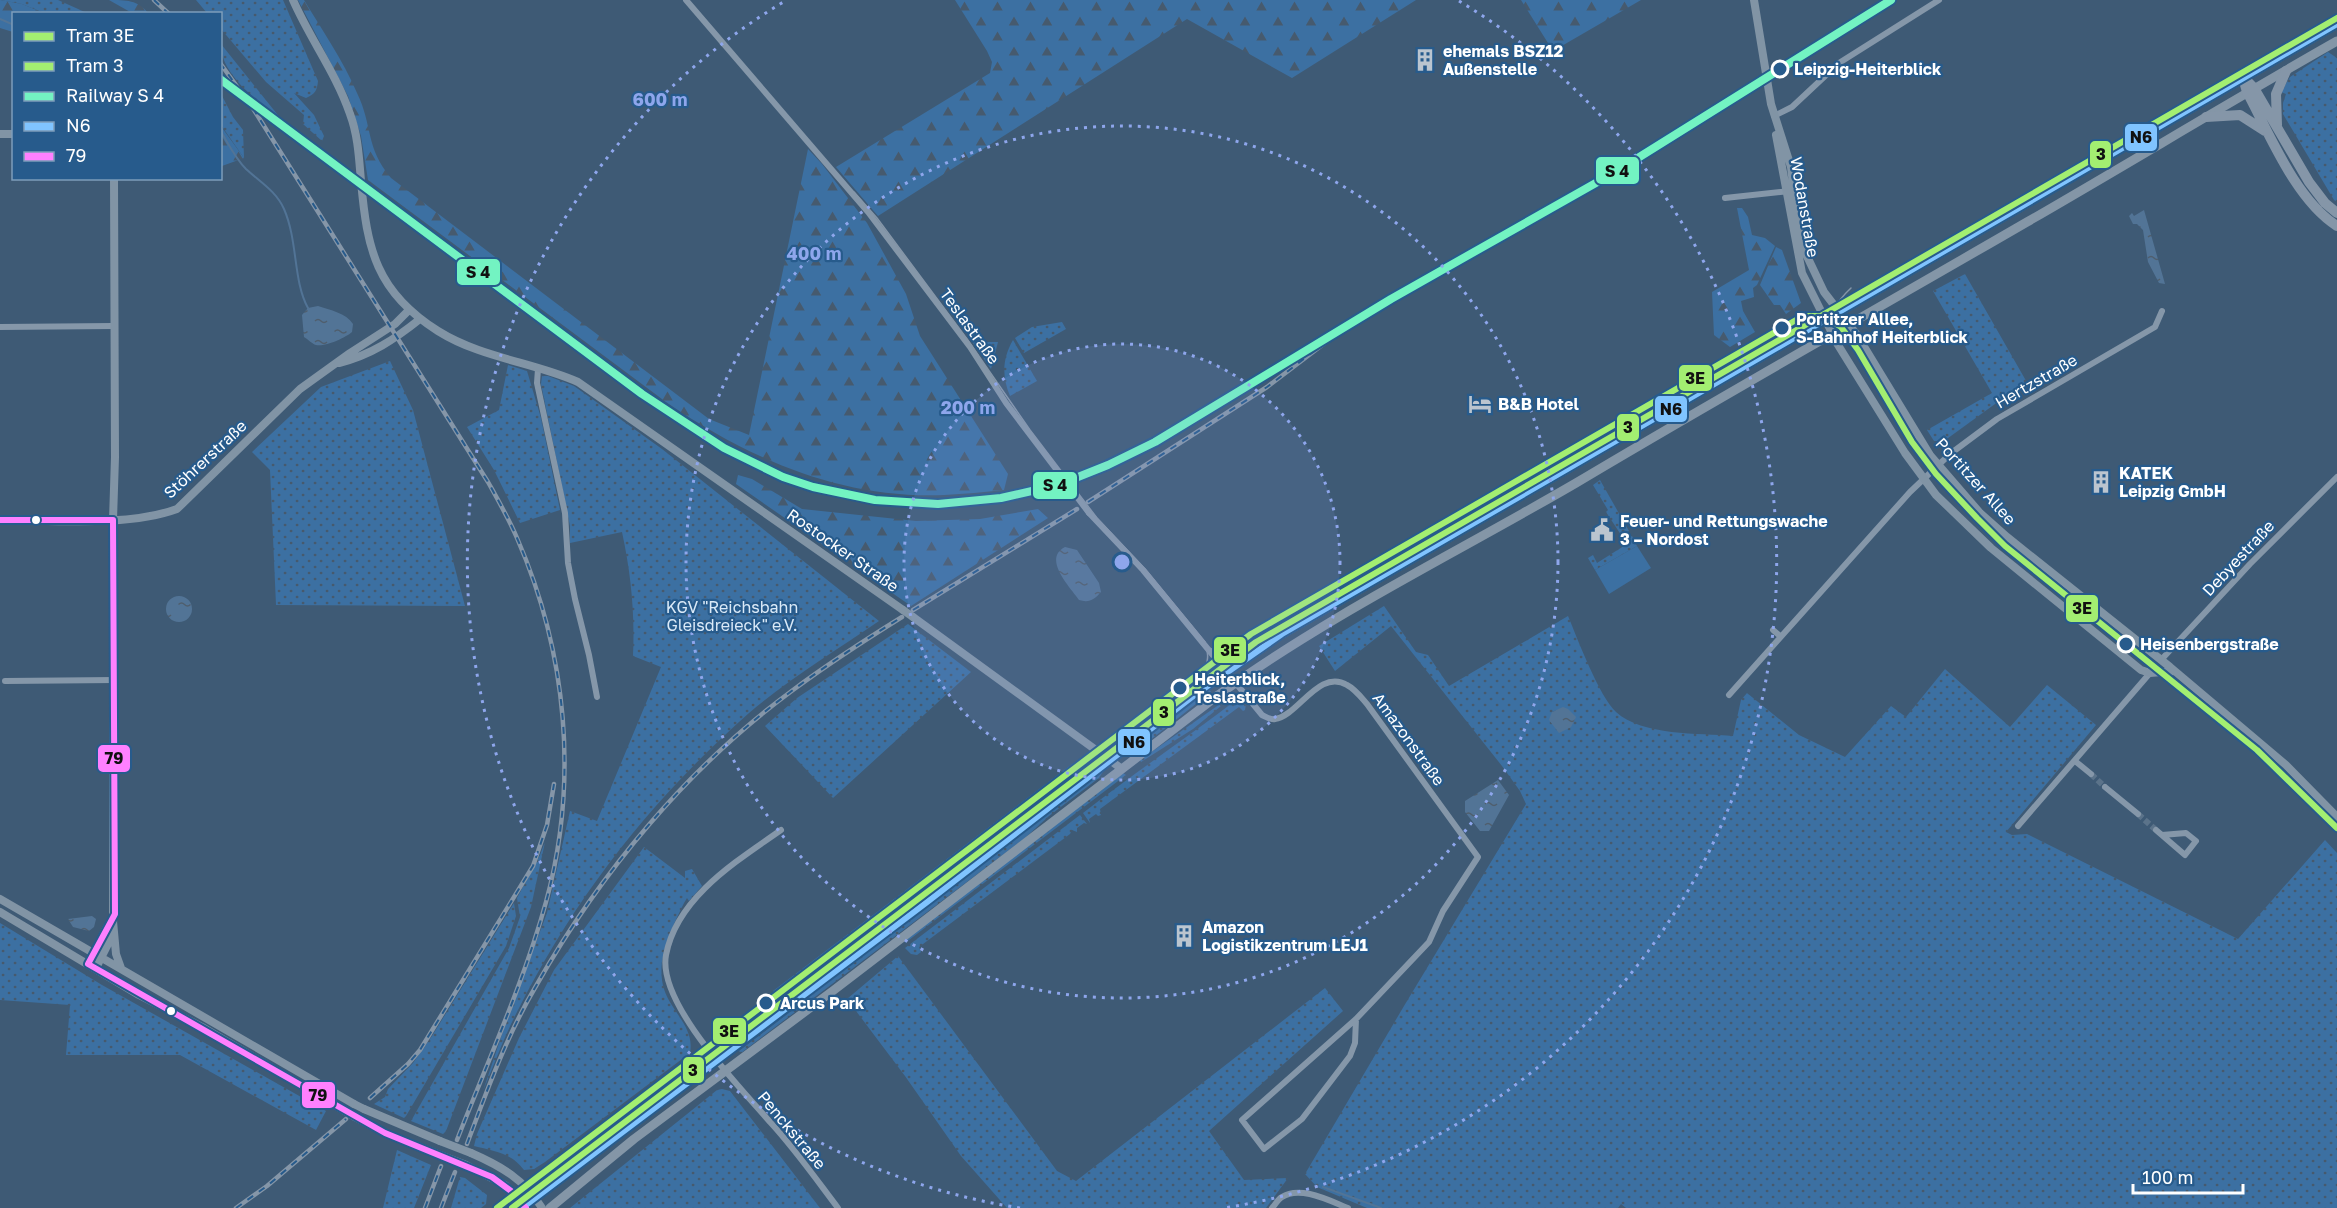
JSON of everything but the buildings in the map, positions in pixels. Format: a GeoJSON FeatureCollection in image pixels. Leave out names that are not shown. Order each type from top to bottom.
{"type":"FeatureCollection","features":[{"type":"Feature","properties":{"kind":"highway"},"geometry":{"type":"LineString","coordinates":[[2274,131],[2276,94],[2286,70]]}},
{"type":"Feature","properties":{"kind":"highway"},"geometry":{"type":"LineString","coordinates":[[2243,78],[2274,131],[2305,196],[2323,217],[2337,226]]}},
{"type":"Feature","properties":{"kind":"highway"},"geometry":{"type":"LineString","coordinates":[[2206,117],[2233,114],[2245,117],[2274,131],[2316,193],[2337,213]]}},
{"type":"Feature","properties":{"kind":"main road","name":"Rostocker Straße"},"geometry":{"type":"LineString","coordinates":[[293,0],[345,98],[357,138],[363,210],[370,250],[377,266],[409,310],[420,319],[465,345],[578,382],[903,610],[1122,769]]}},
{"type":"Feature","properties":{"kind":"main road","name":"Wodanstraße"},"geometry":{"type":"LineString","coordinates":[[1754,0],[1766,79],[1805,252],[1824,292],[1849,323]]}},
{"type":"Feature","properties":{"kind":"main road"},"geometry":{"type":"LineString","coordinates":[[0,912],[385,1133],[466,1165],[505,1185],[524,1207],[1226,672],[1310,618],[2337,24]]}},
{"type":"Feature","properties":{"kind":"main road"},"geometry":{"type":"LineString","coordinates":[[550,1208],[634,1139],[724,1070],[836,989],[1235,683],[1317,629],[1519,516],[2337,41]]}},
{"type":"Feature","properties":{"kind":"main road"},"geometry":{"type":"LineString","coordinates":[[114,180],[114,926],[116,954],[121,969]]}},
{"type":"Feature","properties":{"kind":"main road","name":"Wodanstraße"},"geometry":{"type":"LineString","coordinates":[[1791,191],[1802,273],[1832,333]]}},
{"type":"Feature","properties":{"kind":"main road","name":"Stöhrerstraße"},"geometry":{"type":"LineString","coordinates":[[0,520],[113,520],[157,517],[177,509],[300,389],[350,352],[395,324],[409,310]]}},
{"type":"Feature","properties":{"kind":"main road","name":"Stöhrerstraße"},"geometry":{"type":"LineString","coordinates":[[336,364],[357,358],[386,344],[420,319]]}},
{"type":"Feature","properties":{"kind":"main road","name":"Portitzer Allee"},"geometry":{"type":"LineString","coordinates":[[1849,323],[1919,438],[1939,466],[1980,513],[2175,671],[2286,765],[2337,817]]}},
{"type":"Feature","properties":{"kind":"main road","name":"Portitzer Allee"},"geometry":{"type":"LineString","coordinates":[[1832,333],[1896,440],[1936,495],[1991,548],[2127,660],[2141,670],[2150,673]]}},
{"type":"Feature","properties":{"kind":"main road"},"geometry":{"type":"LineString","coordinates":[[2150,673],[2175,671]]}},
{"type":"Feature","properties":{"kind":"main road"},"geometry":{"type":"LineString","coordinates":[[0,899],[354,1104],[471,1153],[509,1172],[543,1208]]}},
{"type":"Feature","properties":{"kind":"main road"},"geometry":{"type":"LineString","coordinates":[[87,963],[107,927],[114,926]]}},
{"type":"Feature","properties":{"kind":"main road"},"geometry":{"type":"LineString","coordinates":[[96,968],[114,926]]}},
{"type":"Feature","properties":{"kind":"street","name":"Teslastraße"},"geometry":{"type":"LineString","coordinates":[[686,0],[868,212],[970,347],[1013,413],[1089,513],[1143,570],[1226,672]]}},
{"type":"Feature","properties":{"kind":"street"},"geometry":{"type":"LineString","coordinates":[[1774,116],[1792,107],[1839,63],[1939,0]]}},
{"type":"Feature","properties":{"kind":"street"},"geometry":{"type":"LineString","coordinates":[[1725,198],[1791,191]]}},
{"type":"Feature","properties":{"kind":"street","name":"Hertzstraße"},"geometry":{"type":"LineString","coordinates":[[1729,695],[1924,479],[1958,448],[1997,419],[2155,327],[2162,311]]}},
{"type":"Feature","properties":{"kind":"street"},"geometry":{"type":"LineString","coordinates":[[0,327],[114,326]]}},
{"type":"Feature","properties":{"kind":"street"},"geometry":{"type":"LineString","coordinates":[[538,369],[537,383],[565,513],[568,563],[574,599],[589,655],[597,697]]}},
{"type":"Feature","properties":{"kind":"street","name":"Debyestraße"},"geometry":{"type":"LineString","coordinates":[[2161,660],[2335,481]]}},
{"type":"Feature","properties":{"kind":"street"},"geometry":{"type":"LineString","coordinates":[[1773,630],[1780,636]]}},
{"type":"Feature","properties":{"kind":"street","name":"Amazonstraße"},"geometry":{"type":"LineString","coordinates":[[1226,672],[1252,706],[1270,719],[1281,717],[1321,686],[1332,681],[1345,683],[1361,698],[1478,857],[1443,911],[1429,942],[1356,1019]]}},
{"type":"Feature","properties":{"kind":"street"},"geometry":{"type":"LineString","coordinates":[[2018,826],[2150,673]]}},
{"type":"Feature","properties":{"kind":"street"},"geometry":{"type":"LineString","coordinates":[[5,681],[115,680]]}},
{"type":"Feature","properties":{"kind":"street"},"geometry":{"type":"LineString","coordinates":[[2075,761],[2091,774]]}},
{"type":"Feature","properties":{"kind":"street"},"geometry":{"type":"LineString","coordinates":[[2105,787],[2138,814]]}},
{"type":"Feature","properties":{"kind":"street","name":"Penckstraße"},"geometry":{"type":"LineString","coordinates":[[781,830],[708,885],[680,922],[666,954],[665,969],[674,997],[716,1061],[771,1122],[838,1208]]}},
{"type":"Feature","properties":{"kind":"street"},"geometry":{"type":"LineString","coordinates":[[2159,832],[2186,833],[2196,841],[2185,855],[2159,832]]}},
{"type":"Feature","properties":{"kind":"street"},"geometry":{"type":"LineString","coordinates":[[1356,1019],[1355,1043],[1350,1056],[1302,1119],[1264,1149],[1242,1120],[1356,1019]]}},
{"type":"Feature","properties":{"kind":"street"},"geometry":{"type":"LineString","coordinates":[[1272,1208],[1281,1197],[1293,1192],[1348,1208]]}},
{"type":"Feature","properties":{"kind":"green space"},"geometry":{"type":"Polygon","coordinates":[[[0,0],[58,0],[85,12],[42,12],[22,4],[0,0]]]}},
{"type":"Feature","properties":{"kind":"green space"},"geometry":{"type":"Polygon","coordinates":[[[0,0],[22,4],[42,12],[12,12],[12,32],[0,28],[0,0]]]}},
{"type":"Feature","properties":{"kind":"green space"},"geometry":{"type":"Polygon","coordinates":[[[109,0],[131,2],[140,5],[147,12],[130,12],[109,0]]]}},
{"type":"Feature","properties":{"kind":"green space"},"geometry":{"type":"Polygon","coordinates":[[[196,0],[283,0],[318,81],[315,92],[309,97],[294,93],[314,115],[324,136],[322,141],[303,124],[304,115],[266,82],[222,30],[222,12],[206,12],[196,0]]]}},
{"type":"Feature","properties":{"kind":"green space"},"geometry":{"type":"Polygon","coordinates":[[[298,0],[304,0],[345,69],[362,105],[377,156],[391,178],[709,419],[749,435],[808,149],[867,223],[906,294],[920,336],[1008,474],[1004,490],[944,495],[906,494],[869,490],[833,482],[763,458],[698,423],[666,402],[368,180],[361,136],[348,96],[298,0]]]}},
{"type":"Feature","properties":{"kind":"green space"},"geometry":{"type":"Polygon","coordinates":[[[955,0],[1416,0],[1292,78],[1187,19],[878,216],[836,167],[990,73],[992,62],[987,51],[955,0]]]}},
{"type":"Feature","properties":{"kind":"green space"},"geometry":{"type":"Polygon","coordinates":[[[1521,0],[1641,0],[1553,51],[1521,0]]]}},
{"type":"Feature","properties":{"kind":"green space"},"geometry":{"type":"Polygon","coordinates":[[[222,45],[281,119],[252,96],[227,66],[222,55],[222,45]]]}},
{"type":"Feature","properties":{"kind":"green space"},"geometry":{"type":"Polygon","coordinates":[[[2328,52],[2337,58],[2337,202],[2283,114],[2286,94],[2281,92],[2290,77],[2328,52]]]}},
{"type":"Feature","properties":{"kind":"green space"},"geometry":{"type":"Polygon","coordinates":[[[222,96],[243,130],[244,158],[222,126],[222,96]]]}},
{"type":"Feature","properties":{"kind":"green space"},"geometry":{"type":"Polygon","coordinates":[[[222,128],[244,158],[222,166],[222,128]]]}},
{"type":"Feature","properties":{"kind":"green space"},"geometry":{"type":"Polygon","coordinates":[[[1737,208],[1742,208],[1748,217],[1752,235],[1765,238],[1775,246],[1757,285],[1753,288],[1754,297],[1741,301],[1743,311],[1755,332],[1730,347],[1714,335],[1712,292],[1749,270],[1737,208]]]}},
{"type":"Feature","properties":{"kind":"green space"},"geometry":{"type":"Polygon","coordinates":[[[1776,247],[1782,250],[1801,303],[1786,314],[1780,305],[1774,305],[1760,285],[1776,247]]]}},
{"type":"Feature","properties":{"kind":"green space"},"geometry":{"type":"Polygon","coordinates":[[[1965,274],[2029,386],[1995,404],[1944,441],[1934,441],[1927,430],[1992,393],[1933,291],[1965,274]]]}},
{"type":"Feature","properties":{"kind":"green space"},"geometry":{"type":"Polygon","coordinates":[[[1062,322],[1066,329],[1024,353],[1015,338],[1032,327],[1062,322]]]}},
{"type":"Feature","properties":{"kind":"green space"},"geometry":{"type":"Polygon","coordinates":[[[1013,340],[1037,381],[1010,396],[1004,368],[1013,340]]]}},
{"type":"Feature","properties":{"kind":"green space"},"geometry":{"type":"Polygon","coordinates":[[[998,342],[991,369],[973,343],[998,342]]]}},
{"type":"Feature","properties":{"kind":"green space"},"geometry":{"type":"Polygon","coordinates":[[[390,361],[413,410],[465,606],[276,605],[270,470],[252,452],[321,387],[390,361]]]}},
{"type":"Feature","properties":{"kind":"green space"},"geometry":{"type":"Polygon","coordinates":[[[508,365],[527,371],[541,418],[560,510],[520,523],[494,470],[467,427],[499,410],[508,365]]]}},
{"type":"Feature","properties":{"kind":"green space","name":"KGV \"Reichsbahn Gleisdreieck\" e.V."},"geometry":{"type":"Polygon","coordinates":[[[542,376],[574,386],[662,449],[879,621],[796,677],[749,713],[680,780],[648,815],[618,851],[564,928],[512,1022],[483,1091],[547,913],[570,811],[597,821],[661,667],[633,656],[632,594],[622,532],[570,543],[570,526],[541,384],[542,376]]]}},
{"type":"Feature","properties":{"kind":"green space"},"geometry":{"type":"Polygon","coordinates":[[[738,475],[752,479],[802,509],[916,521],[980,519],[1038,509],[1048,518],[911,606],[736,484],[738,475]]]}},
{"type":"Feature","properties":{"kind":"green space"},"geometry":{"type":"Polygon","coordinates":[[[1600,480],[1629,531],[1625,533],[1627,538],[1632,536],[1637,546],[1595,570],[1588,558],[1593,555],[1597,563],[1627,544],[1606,512],[1608,510],[1593,485],[1600,480]]]}},
{"type":"Feature","properties":{"kind":"green space"},"geometry":{"type":"Polygon","coordinates":[[[1637,546],[1651,568],[1609,594],[1595,570],[1637,546]]]}},
{"type":"Feature","properties":{"kind":"green space"},"geometry":{"type":"Polygon","coordinates":[[[1384,606],[1416,652],[1428,655],[1449,686],[1568,616],[1603,694],[1616,712],[1627,720],[1672,732],[1733,736],[1741,700],[1747,693],[1799,735],[1845,757],[1891,706],[1906,717],[1945,669],[2010,727],[2047,685],[2096,725],[2006,832],[2012,835],[2027,834],[2238,939],[2325,840],[2337,853],[2337,1208],[1626,1208],[1621,1204],[1618,1208],[1367,1208],[1317,1187],[1305,1174],[1526,804],[1520,791],[1502,766],[1391,626],[1335,671],[1319,646],[1384,606]]]}},
{"type":"Feature","properties":{"kind":"green space"},"geometry":{"type":"Polygon","coordinates":[[[908,624],[971,672],[833,798],[765,726],[797,698],[908,624]]]}},
{"type":"Feature","properties":{"kind":"green space"},"geometry":{"type":"Polygon","coordinates":[[[1209,689],[1211,692],[1135,752],[1132,748],[1209,689]]]}},
{"type":"Feature","properties":{"kind":"green space"},"geometry":{"type":"Polygon","coordinates":[[[1240,697],[1246,704],[1245,710],[1239,707],[1100,809],[1101,815],[1096,814],[1089,819],[1090,823],[1083,813],[1240,697]]]}},
{"type":"Feature","properties":{"kind":"green space"},"geometry":{"type":"Polygon","coordinates":[[[1220,704],[1221,706],[1193,729],[1141,762],[1140,760],[1220,704]]]}},
{"type":"Feature","properties":{"kind":"green space"},"geometry":{"type":"Polygon","coordinates":[[[1086,756],[775,994],[773,991],[1072,764],[1086,756]]]}},
{"type":"Feature","properties":{"kind":"green space"},"geometry":{"type":"Polygon","coordinates":[[[1092,762],[1084,774],[789,998],[786,995],[1092,762]]]}},
{"type":"Feature","properties":{"kind":"green space"},"geometry":{"type":"Polygon","coordinates":[[[1104,770],[1099,778],[1049,816],[1025,838],[741,1053],[739,1051],[807,999],[826,981],[1104,770]]]}},
{"type":"Feature","properties":{"kind":"green space"},"geometry":{"type":"Polygon","coordinates":[[[1123,773],[1126,775],[905,943],[906,938],[1123,773]]]}},
{"type":"Feature","properties":{"kind":"green space"},"geometry":{"type":"Polygon","coordinates":[[[1080,815],[1087,824],[1084,823],[1077,828],[1077,832],[1072,830],[1070,834],[919,947],[921,952],[917,955],[911,954],[905,948],[1080,815]]]}},
{"type":"Feature","properties":{"kind":"green space"},"geometry":{"type":"Polygon","coordinates":[[[545,842],[531,907],[446,1131],[443,1134],[411,1121],[509,948],[520,917],[517,898],[545,842]]]}},
{"type":"Feature","properties":{"kind":"green space"},"geometry":{"type":"Polygon","coordinates":[[[644,847],[685,878],[685,871],[692,869],[702,886],[689,901],[687,898],[684,903],[666,944],[662,967],[664,989],[686,1027],[691,1044],[690,1053],[545,1162],[534,1169],[524,1170],[508,1156],[474,1146],[477,1134],[519,1038],[554,970],[644,847]]]}},
{"type":"Feature","properties":{"kind":"green space"},"geometry":{"type":"Polygon","coordinates":[[[514,903],[516,916],[506,946],[406,1116],[404,1118],[374,1104],[385,1097],[388,1089],[413,1063],[432,1036],[514,903]]]}},
{"type":"Feature","properties":{"kind":"green space"},"geometry":{"type":"Polygon","coordinates":[[[0,923],[102,985],[326,1111],[316,1130],[180,1055],[66,1055],[70,1005],[0,1000],[0,923]]]}},
{"type":"Feature","properties":{"kind":"green space"},"geometry":{"type":"Polygon","coordinates":[[[898,956],[1057,1171],[1076,1181],[1325,988],[1343,1011],[1209,1131],[1244,1180],[1288,1178],[1266,1208],[1007,1208],[961,1156],[847,999],[898,956]]]}},
{"type":"Feature","properties":{"kind":"green space"},"geometry":{"type":"Polygon","coordinates":[[[717,1090],[730,1091],[820,1208],[570,1208],[717,1090]]]}},
{"type":"Feature","properties":{"kind":"green space"},"geometry":{"type":"Polygon","coordinates":[[[397,1150],[431,1165],[414,1208],[383,1208],[397,1150]]]}},
{"type":"Feature","properties":{"kind":"green space"},"geometry":{"type":"Polygon","coordinates":[[[460,1177],[465,1178],[487,1195],[486,1204],[481,1208],[451,1208],[460,1177]]]}},
{"type":"Feature","properties":{"kind":"water"},"geometry":{"type":"Polygon","coordinates":[[[2144,210],[2165,284],[2159,283],[2148,262],[2143,230],[2137,224],[2133,224],[2129,216],[2132,213],[2134,216],[2144,210]]]}},
{"type":"Feature","properties":{"kind":"water"},"geometry":{"type":"Polygon","coordinates":[[[318,306],[337,312],[350,320],[353,324],[352,332],[335,342],[324,345],[314,344],[304,337],[302,315],[308,308],[318,306]]]}},
{"type":"Feature","properties":{"kind":"water"},"geometry":{"type":"Polygon","coordinates":[[[1065,547],[1077,550],[1099,583],[1101,592],[1094,599],[1079,600],[1060,573],[1056,559],[1065,547]]]}},
{"type":"Feature","properties":{"kind":"water"},"geometry":{"type":"Polygon","coordinates":[[[179,596],[188,600],[192,609],[188,618],[179,622],[170,618],[166,609],[170,600],[179,596]]]}},
{"type":"Feature","properties":{"kind":"water"},"geometry":{"type":"Polygon","coordinates":[[[1563,707],[1576,717],[1571,727],[1559,733],[1549,720],[1552,712],[1563,707]]]}},
{"type":"Feature","properties":{"kind":"water"},"geometry":{"type":"Polygon","coordinates":[[[1498,780],[1509,795],[1489,831],[1480,831],[1465,812],[1465,801],[1498,780]]]}},
{"type":"Feature","properties":{"kind":"water"},"geometry":{"type":"Polygon","coordinates":[[[92,916],[96,919],[94,927],[89,931],[73,927],[68,919],[92,916]]]}},
{"type":"Feature","properties":{"kind":"waterway"},"geometry":{"type":"LineString","coordinates":[[0,19],[12,24]]}},
{"type":"Feature","properties":{"kind":"waterway"},"geometry":{"type":"LineString","coordinates":[[222,133],[242,165],[272,192],[284,209],[292,234],[300,286],[308,308]]}},
{"type":"Feature","properties":{"kind":"waterway"},"geometry":{"type":"LineString","coordinates":[[1323,1187],[1381,1208]]}},
{"type":"Feature","properties":{"kind":"tunnel"},"geometry":{"type":"LineString","coordinates":[[2091,774],[2105,787]]}},
{"type":"Feature","properties":{"kind":"tunnel"},"geometry":{"type":"LineString","coordinates":[[2138,814],[2156,830]]}},
{"type":"Feature","properties":{"kind":"tram line","name":"3"},"geometry":{"type":"LineString","coordinates":[[512,1208],[1256,642],[2337,18]]}},
{"type":"Feature","properties":{"kind":"tram line"},"geometry":{"type":"LineString","coordinates":[[854,192],[877,218],[967,339],[1030,430],[1097,518],[1145,569],[1205,642],[1207,660],[1199,678]]}},
{"type":"Feature","properties":{"kind":"tram line"},"geometry":{"type":"LineString","coordinates":[[1842,333],[1835,313],[1841,298],[1851,288]]}},
{"type":"Feature","properties":{"kind":"tram line","name":"3E"},"geometry":{"type":"LineString","coordinates":[[497,1208],[1251,634],[1803,316],[1824,316],[1841,327],[1858,350],[1912,442],[1936,474],[2005,546],[2257,750],[2337,828]]}},
{"type":"Feature","properties":{"kind":"tram line"},"geometry":{"type":"LineString","coordinates":[[1204,646],[1219,652],[1239,648]]}},
{"type":"Feature","properties":{"kind":"railway"},"geometry":{"type":"LineString","coordinates":[[154,0],[167,12]]}},
{"type":"Feature","properties":{"kind":"railway"},"geometry":{"type":"LineString","coordinates":[[222,66],[254,110],[488,482],[517,538],[534,582],[547,626],[557,672],[563,718],[565,764],[556,856],[546,902],[527,962],[457,1140]]}},
{"type":"Feature","properties":{"kind":"railway"},"geometry":{"type":"LineString","coordinates":[[1088,502],[1267,387],[1338,333],[1380,305]]}},
{"type":"Feature","properties":{"kind":"railway"},"geometry":{"type":"LineString","coordinates":[[913,610],[1077,509]]}},
{"type":"Feature","properties":{"kind":"railway"},"geometry":{"type":"LineString","coordinates":[[467,1144],[507,1043],[536,986],[588,903],[649,825],[682,788],[754,720],[860,643],[902,617]]}},
{"type":"Feature","properties":{"kind":"railway"},"geometry":{"type":"LineString","coordinates":[[370,1098],[420,1050],[533,866],[547,825],[554,784]]}},
{"type":"Feature","properties":{"kind":"railway"},"geometry":{"type":"LineString","coordinates":[[236,1208],[267,1186],[346,1119]]}},
{"type":"Feature","properties":{"kind":"railway"},"geometry":{"type":"LineString","coordinates":[[425,1208],[441,1166]]}},
{"type":"Feature","properties":{"kind":"railway"},"geometry":{"type":"LineString","coordinates":[[441,1208],[455,1172]]}},
{"type":"Feature","properties":{"kind":"transit line"},"geometry":{"type":"LineString","coordinates":[[222,80],[642,394],[724,448],[783,477],[813,487],[875,500],[938,504],[1001,498],[1058,485],[1108,465],[1155,442],[1391,299],[1617,171],[1891,0]]}},
{"type":"Feature","properties":{"kind":"transit line","name":"N6"},"geometry":{"type":"LineString","coordinates":[[522,1208],[927,902],[1196,694],[1282,634],[2337,24]]}},
{"type":"Feature","properties":{"kind":"transit line","name":"79"},"geometry":{"type":"LineString","coordinates":[[0,520],[113,520]]}},
{"type":"Feature","properties":{"kind":"transit line","name":"79"},"geometry":{"type":"LineString","coordinates":[[113,520],[115,914],[88,964],[385,1133],[492,1177],[511,1191],[526,1208]]}},
{"type":"Feature","properties":{"kind":"place","name":"ehemals BSZ12 Außenstelle"},"geometry":{"type":"Point","coordinates":[1425,60]}},
{"type":"Feature","properties":{"kind":"place","name":"Leipzig-Heiterblick"},"geometry":{"type":"Point","coordinates":[1780,69]}},
{"type":"Feature","properties":{"kind":"place","name":"Portitzer Allee, S-Bahnhof Heiterblick"},"geometry":{"type":"Point","coordinates":[1782,328]}},
{"type":"Feature","properties":{"kind":"place","name":"B&B Hotel"},"geometry":{"type":"Point","coordinates":[1480,404]}},
{"type":"Feature","properties":{"kind":"place","name":"KATEK Leipzig GmbH"},"geometry":{"type":"Point","coordinates":[2101,482]}},
{"type":"Feature","properties":{"kind":"place","name":"Feuer- und Rettungswache 3 – Nordost"},"geometry":{"type":"Point","coordinates":[1602,530]}},
{"type":"Feature","properties":{"kind":"place","name":"Heisenbergstraße"},"geometry":{"type":"Point","coordinates":[2126,644]}},
{"type":"Feature","properties":{"kind":"place","name":"Heiterblick, Teslastraße"},"geometry":{"type":"Point","coordinates":[1180,688]}},
{"type":"Feature","properties":{"kind":"place","name":"Amazon Logistikzentrum LEJ1"},"geometry":{"type":"Point","coordinates":[1184,936]}},
{"type":"Feature","properties":{"kind":"place","name":"Arcus Park"},"geometry":{"type":"Point","coordinates":[766,1003]}}]}
